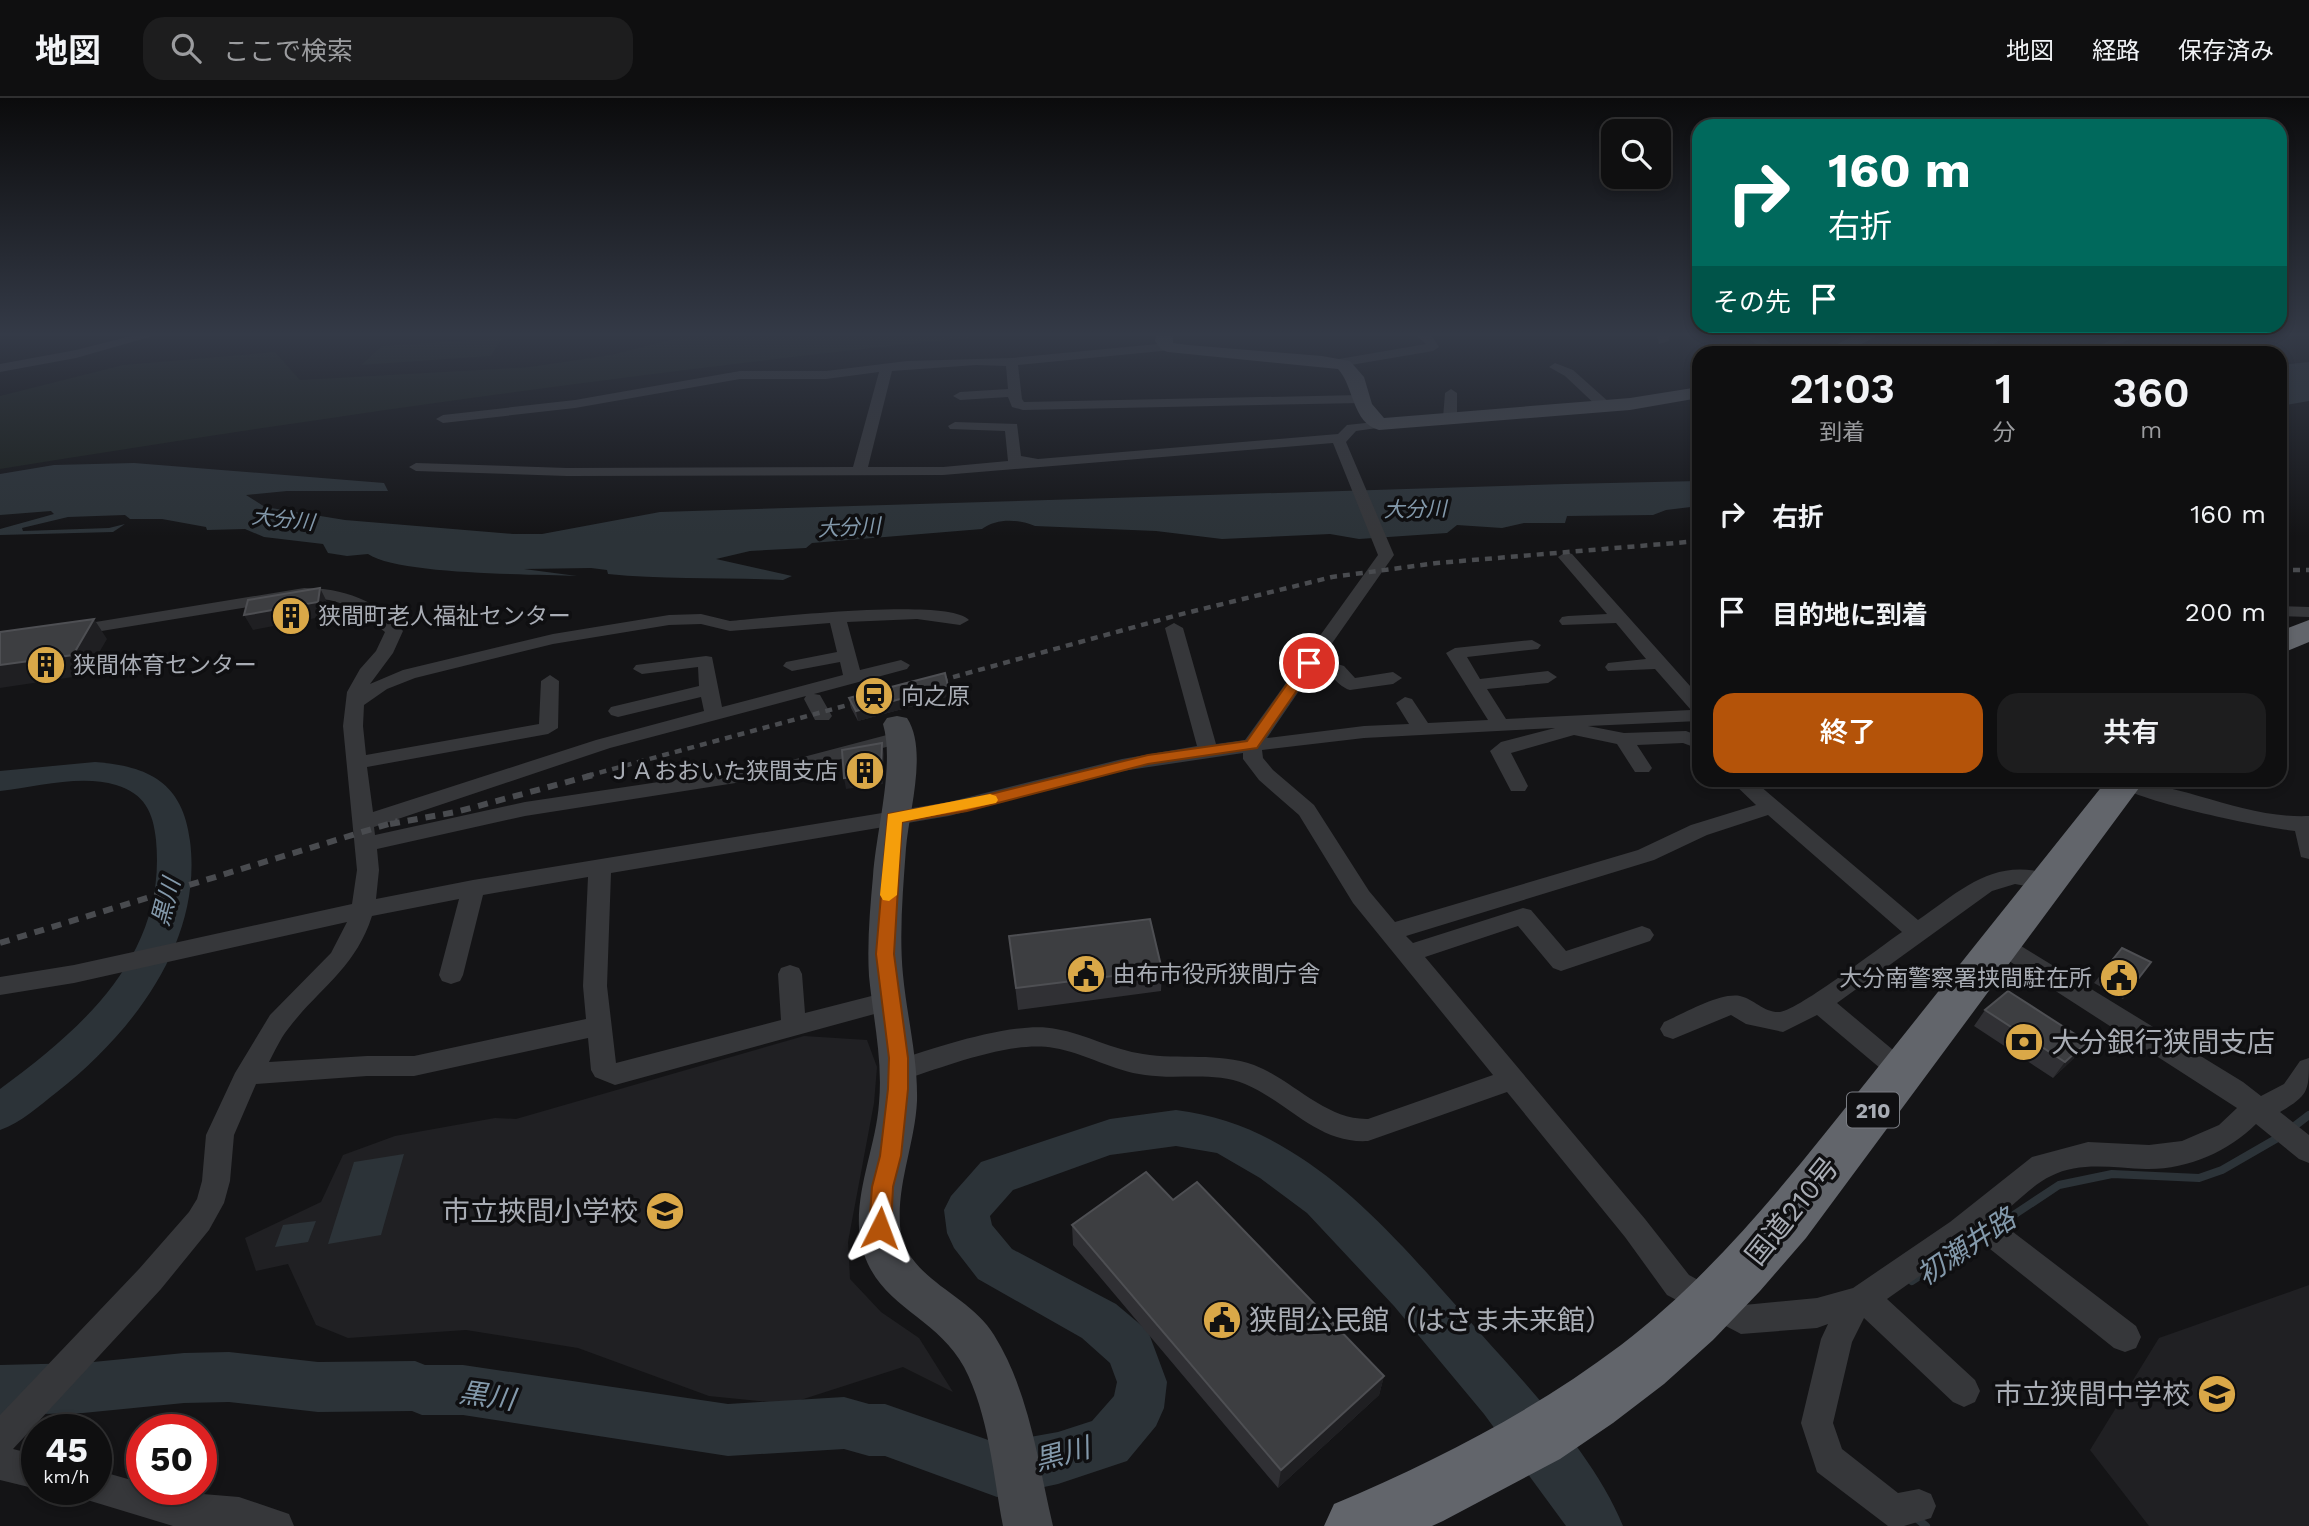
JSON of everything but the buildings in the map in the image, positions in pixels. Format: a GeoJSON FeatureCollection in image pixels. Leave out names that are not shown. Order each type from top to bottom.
{"type":"FeatureCollection","features":[{"type":"Feature","properties":{"kind":"highway"},"geometry":{"type":"LineString","coordinates":[[2287,641],[2309,630]]}},
{"type":"Feature","properties":{"kind":"highway","name":"国道210号"},"geometry":{"type":"LineString","coordinates":[[1365,1523],[1474,1475],[1587,1408],[1674,1340],[1736,1280],[1787,1221],[2120,787]]}},
{"type":"Feature","properties":{"kind":"main road"},"geometry":{"type":"LineString","coordinates":[[1363,403],[1379,424],[1634,403]]}},
{"type":"Feature","properties":{"kind":"main road"},"geometry":{"type":"LineString","coordinates":[[900,730],[903,758],[894,818],[885,934],[898,1070],[898,1105],[880,1208],[883,1249],[900,1280],[965,1331],[978,1350],[997,1390],[1028,1526]]}},
{"type":"Feature","properties":{"kind":"street"},"geometry":{"type":"LineString","coordinates":[[443,419],[583,403]]}},
{"type":"Feature","properties":{"kind":"street"},"geometry":{"type":"LineString","coordinates":[[859,472],[877,403]]}},
{"type":"Feature","properties":{"kind":"street"},"geometry":{"type":"LineString","coordinates":[[1017,403],[1023,406]]}},
{"type":"Feature","properties":{"kind":"street"},"geometry":{"type":"LineString","coordinates":[[995,408],[1185,403]]}},
{"type":"Feature","properties":{"kind":"street"},"geometry":{"type":"LineString","coordinates":[[1450,418],[1451,403]]}},
{"type":"Feature","properties":{"kind":"street"},"geometry":{"type":"LineString","coordinates":[[1600,403],[1605,407]]}},
{"type":"Feature","properties":{"kind":"street"},"geometry":{"type":"LineString","coordinates":[[416,467],[567,472],[943,471],[1340,442],[1352,428],[1379,424]]}},
{"type":"Feature","properties":{"kind":"street"},"geometry":{"type":"LineString","coordinates":[[956,426],[1012,427],[1014,459],[1039,464]]}},
{"type":"Feature","properties":{"kind":"street"},"geometry":{"type":"LineString","coordinates":[[1340,442],[1386,555],[1252,745],[1253,759],[1266,775],[1307,810],[1361,897],[1635,1228],[1672,1278],[1683,1288],[1750,1321],[1817,1313],[1860,1300],[1974,1219],[2042,1166],[2088,1154],[2149,1157],[2184,1153],[2229,1132],[2260,1109],[2293,1092],[2309,1068]]}},
{"type":"Feature","properties":{"kind":"street"},"geometry":{"type":"LineString","coordinates":[[1566,557],[1692,699]]}},
{"type":"Feature","properties":{"kind":"street"},"geometry":{"type":"LineString","coordinates":[[0,1439],[150,1279],[206,1210],[216,1181],[220,1135],[249,1074],[279,1022],[343,954],[359,926],[368,870],[353,726],[356,692],[366,673],[384,653],[394,631],[346,595],[330,592],[304,593],[49,635]]}},
{"type":"Feature","properties":{"kind":"street"},"geometry":{"type":"LineString","coordinates":[[2287,611],[2309,612]]}},
{"type":"Feature","properties":{"kind":"street"},"geometry":{"type":"LineString","coordinates":[[355,703],[395,678],[599,630],[669,620],[701,619],[730,626],[918,614],[960,620]]}},
{"type":"Feature","properties":{"kind":"street"},"geometry":{"type":"LineString","coordinates":[[837,618],[853,678]]}},
{"type":"Feature","properties":{"kind":"street"},"geometry":{"type":"LineString","coordinates":[[1568,621],[1620,618]]}},
{"type":"Feature","properties":{"kind":"street"},"geometry":{"type":"LineString","coordinates":[[1174,628],[1208,751]]}},
{"type":"Feature","properties":{"kind":"street"},"geometry":{"type":"LineString","coordinates":[[1501,726],[1455,653],[1532,645]]}},
{"type":"Feature","properties":{"kind":"street"},"geometry":{"type":"LineString","coordinates":[[792,666],[847,655]]}},
{"type":"Feature","properties":{"kind":"street"},"geometry":{"type":"LineString","coordinates":[[642,670],[706,661],[714,715]]}},
{"type":"Feature","properties":{"kind":"street"},"geometry":{"type":"LineString","coordinates":[[1309,663],[1334,666],[1350,684],[1393,678]]}},
{"type":"Feature","properties":{"kind":"street"},"geometry":{"type":"LineString","coordinates":[[1614,667],[1660,663]]}},
{"type":"Feature","properties":{"kind":"street"},"geometry":{"type":"LineString","coordinates":[[365,834],[603,744],[901,665]]}},
{"type":"Feature","properties":{"kind":"street"},"geometry":{"type":"LineString","coordinates":[[1475,685],[1548,677]]}},
{"type":"Feature","properties":{"kind":"street"},"geometry":{"type":"LineString","coordinates":[[356,763],[548,728],[550,681]]}},
{"type":"Feature","properties":{"kind":"street"},"geometry":{"type":"LineString","coordinates":[[618,711],[709,689]]}},
{"type":"Feature","properties":{"kind":"street"},"geometry":{"type":"LineString","coordinates":[[1405,703],[1422,729]]}},
{"type":"Feature","properties":{"kind":"street"},"geometry":{"type":"LineString","coordinates":[[0,986],[74,974],[363,908],[967,806],[1148,760],[1252,745],[1422,729],[1566,726],[1692,716]]}},
{"type":"Feature","properties":{"kind":"street"},"geometry":{"type":"LineString","coordinates":[[1518,786],[1500,751],[1566,726],[1624,738],[1686,737],[1692,740]]}},
{"type":"Feature","properties":{"kind":"street"},"geometry":{"type":"LineString","coordinates":[[365,834],[436,827],[525,809],[773,771],[900,730]]}},
{"type":"Feature","properties":{"kind":"street"},"geometry":{"type":"LineString","coordinates":[[1624,738],[1642,768]]}},
{"type":"Feature","properties":{"kind":"street"},"geometry":{"type":"LineString","coordinates":[[1748,787],[1917,932]]}},
{"type":"Feature","properties":{"kind":"street"},"geometry":{"type":"LineString","coordinates":[[2142,787],[2168,796],[2285,823],[2308,833]]}},
{"type":"Feature","properties":{"kind":"street"},"geometry":{"type":"LineString","coordinates":[[1390,932],[1646,855],[1699,830],[1771,807]]}},
{"type":"Feature","properties":{"kind":"street"},"geometry":{"type":"LineString","coordinates":[[600,867],[595,950],[598,1026],[604,1070],[611,1074],[891,1000]]}},
{"type":"Feature","properties":{"kind":"street"},"geometry":{"type":"LineString","coordinates":[[1672,1029],[1729,1004],[1740,1006],[1755,1017],[1783,1021],[1819,1003],[1977,889],[2015,875],[2029,875],[2047,882]]}},
{"type":"Feature","properties":{"kind":"street"},"geometry":{"type":"LineString","coordinates":[[451,975],[473,888]]}},
{"type":"Feature","properties":{"kind":"street"},"geometry":{"type":"LineString","coordinates":[[1408,954],[1523,916],[1561,962],[1642,935]]}},
{"type":"Feature","properties":{"kind":"street"},"geometry":{"type":"LineString","coordinates":[[2000,944],[2234,1090],[2309,1151]]}},
{"type":"Feature","properties":{"kind":"street"},"geometry":{"type":"LineString","coordinates":[[790,974],[794,1026]]}},
{"type":"Feature","properties":{"kind":"street"},"geometry":{"type":"LineString","coordinates":[[1819,1003],[1902,1072]]}},
{"type":"Feature","properties":{"kind":"street"},"geometry":{"type":"LineString","coordinates":[[249,1074],[367,1066],[414,1066],[598,1026]]}},
{"type":"Feature","properties":{"kind":"street"},"geometry":{"type":"LineString","coordinates":[[898,1070],[1028,1037],[1052,1038],[1129,1063],[1225,1068],[1246,1073],[1268,1082],[1329,1122],[1353,1132],[1368,1130],[1512,1079]]}},
{"type":"Feature","properties":{"kind":"street"},"geometry":{"type":"LineString","coordinates":[[1974,1219],[2125,1337]]}},
{"type":"Feature","properties":{"kind":"street"},"geometry":{"type":"LineString","coordinates":[[1860,1300],[1964,1391]]}},
{"type":"Feature","properties":{"kind":"street"},"geometry":{"type":"LineString","coordinates":[[1860,1300],[1834,1348],[1817,1423],[1819,1434],[1829,1460],[1893,1511],[1919,1506]]}},
{"type":"Feature","properties":{"kind":"street"},"geometry":{"type":"LineString","coordinates":[[0,1463],[21,1468]]}},
{"type":"Feature","properties":{"kind":"street"},"geometry":{"type":"LineString","coordinates":[[112,1491],[174,1508],[231,1513],[277,1526]]}},
{"type":"Feature","properties":{"kind":"shaded area"},"geometry":{"type":"Polygon","coordinates":[[[0,403],[439,403],[246,430],[0,469],[0,403]]]}},
{"type":"Feature","properties":{"kind":"shaded area"},"geometry":{"type":"Polygon","coordinates":[[[804,1036],[867,1040],[877,1067],[874,1103],[848,1242],[850,1279],[881,1312],[919,1338],[953,1392],[903,1367],[788,1404],[709,1396],[578,1348],[466,1330],[348,1338],[316,1325],[288,1264],[256,1271],[245,1238],[321,1202],[343,1155],[395,1136],[495,1118],[516,1119],[804,1036]]]}},
{"type":"Feature","properties":{"kind":"shaded area","name":"市立狭間中学校"},"geometry":{"type":"Polygon","coordinates":[[[2309,1285],[2309,1526],[2149,1526],[2090,1450],[2159,1338],[2309,1285]]]}},
{"type":"Feature","properties":{"kind":"water","name":"大分川"},"geometry":{"type":"Polygon","coordinates":[[[134,463],[384,483],[388,491],[287,491],[246,495],[265,507],[345,520],[513,534],[542,534],[660,512],[1565,484],[1692,481],[1692,507],[1666,510],[1653,515],[1567,516],[1565,523],[1524,523],[1502,528],[1457,525],[1447,533],[1359,539],[1330,534],[1222,539],[1156,531],[1035,526],[1008,521],[994,523],[982,529],[812,543],[806,548],[750,551],[716,559],[792,576],[783,580],[630,576],[608,574],[607,570],[591,568],[524,569],[577,576],[436,570],[384,561],[368,554],[347,556],[328,553],[323,544],[264,537],[245,529],[207,530],[206,527],[162,519],[130,519],[125,515],[68,517],[22,528],[23,531],[109,528],[125,524],[113,532],[0,535],[0,529],[54,514],[51,511],[0,515],[0,474],[54,465],[134,463]]]}},
{"type":"Feature","properties":{"kind":"water"},"geometry":{"type":"Polygon","coordinates":[[[404,1154],[381,1235],[328,1244],[354,1162],[404,1154]]]}},
{"type":"Feature","properties":{"kind":"water"},"geometry":{"type":"Polygon","coordinates":[[[316,1221],[308,1242],[275,1247],[283,1225],[316,1221]]]}},
{"type":"Feature","properties":{"kind":"waterway","name":"黒川"},"geometry":{"type":"LineString","coordinates":[[0,781],[95,772],[118,775],[138,782],[155,792],[164,805],[172,830],[175,854],[174,878],[163,926],[143,972],[130,993],[90,1040],[0,1112]]}},
{"type":"Feature","properties":{"kind":"waterway","name":"初瀬井路"},"geometry":{"type":"LineString","coordinates":[[2292,1128],[2309,1115]]}},
{"type":"Feature","properties":{"kind":"waterway","name":"黒川"},"geometry":{"type":"LineString","coordinates":[[0,1390],[83,1388],[184,1378],[229,1377],[318,1387],[415,1386],[422,1390],[463,1390],[728,1430],[844,1423],[869,1430],[885,1430],[997,1470],[1058,1458],[1108,1442],[1138,1408],[1142,1382],[1130,1348],[1099,1321],[995,1264],[970,1233],[967,1210],[997,1176],[1110,1137],[1176,1128],[1232,1140],[1276,1165],[1323,1199],[1411,1290],[1502,1396],[1579,1495],[1596,1526]]}},
{"type":"Feature","properties":{"kind":"waterway","name":"初瀬井路"},"geometry":{"type":"LineString","coordinates":[[1997,1226],[2059,1185],[2112,1174],[2199,1178],[2222,1170],[2281,1136]]}},
{"type":"Feature","properties":{"kind":"waterway","name":"初瀬井路"},"geometry":{"type":"LineString","coordinates":[[1912,1281],[1983,1235]]}},
{"type":"Feature","properties":{"kind":"waterway","name":"初瀬井路"},"geometry":{"type":"LineString","coordinates":[[1915,1517],[1926,1526]]}},
{"type":"Feature","properties":{"kind":"railway"},"geometry":{"type":"LineString","coordinates":[[928,684],[1178,615],[1332,577],[1437,563],[1692,542]]}},
{"type":"Feature","properties":{"kind":"railway"},"geometry":{"type":"LineString","coordinates":[[2287,570],[2309,570]]}},
{"type":"Feature","properties":{"kind":"railway"},"geometry":{"type":"LineString","coordinates":[[587,776],[870,699]]}},
{"type":"Feature","properties":{"kind":"railway"},"geometry":{"type":"LineString","coordinates":[[390,824],[456,812],[593,775]]}},
{"type":"Feature","properties":{"kind":"railway"},"geometry":{"type":"LineString","coordinates":[[0,943],[398,821]]}},
{"type":"Feature","properties":{"kind":"slow traffic"},"geometry":{"type":"LineString","coordinates":[[889,895],[894,818],[990,800]]}},
{"type":"Feature","properties":{"kind":"place","name":"狭間町老人福祉センター"},"geometry":{"type":"Point","coordinates":[291,616]}},
{"type":"Feature","properties":{"kind":"place","name":"狭間体育センター"},"geometry":{"type":"Point","coordinates":[46,665]}},
{"type":"Feature","properties":{"kind":"place","name":"向之原"},"geometry":{"type":"Point","coordinates":[874,696]}},
{"type":"Feature","properties":{"kind":"place","name":"ＪＡおおいた狭間支店"},"geometry":{"type":"Point","coordinates":[865,771]}},
{"type":"Feature","properties":{"kind":"place","name":"由布市役所狭間庁舎"},"geometry":{"type":"Point","coordinates":[1086,974]}},
{"type":"Feature","properties":{"kind":"place","name":"大分南警察署挟間駐在所"},"geometry":{"type":"Point","coordinates":[2119,978]}},
{"type":"Feature","properties":{"kind":"place","name":"大分銀行狭間支店"},"geometry":{"type":"Point","coordinates":[2024,1042]}},
{"type":"Feature","properties":{"kind":"place","name":"市立挾間小学校"},"geometry":{"type":"Point","coordinates":[665,1211]}},
{"type":"Feature","properties":{"kind":"place","name":"狭間公民館（はさま未来館）"},"geometry":{"type":"Point","coordinates":[1222,1320]}},
{"type":"Feature","properties":{"kind":"place","name":"市立狭間中学校"},"geometry":{"type":"Point","coordinates":[2217,1394]}},
{"type":"Feature","properties":{"kind":"route"},"geometry":{"type":"LineString","coordinates":[[880,1228],[883,1187],[898,1105],[898,1058],[885,954],[894,818],[967,806],[1122,765],[1252,745],[1309,663]]}}]}
